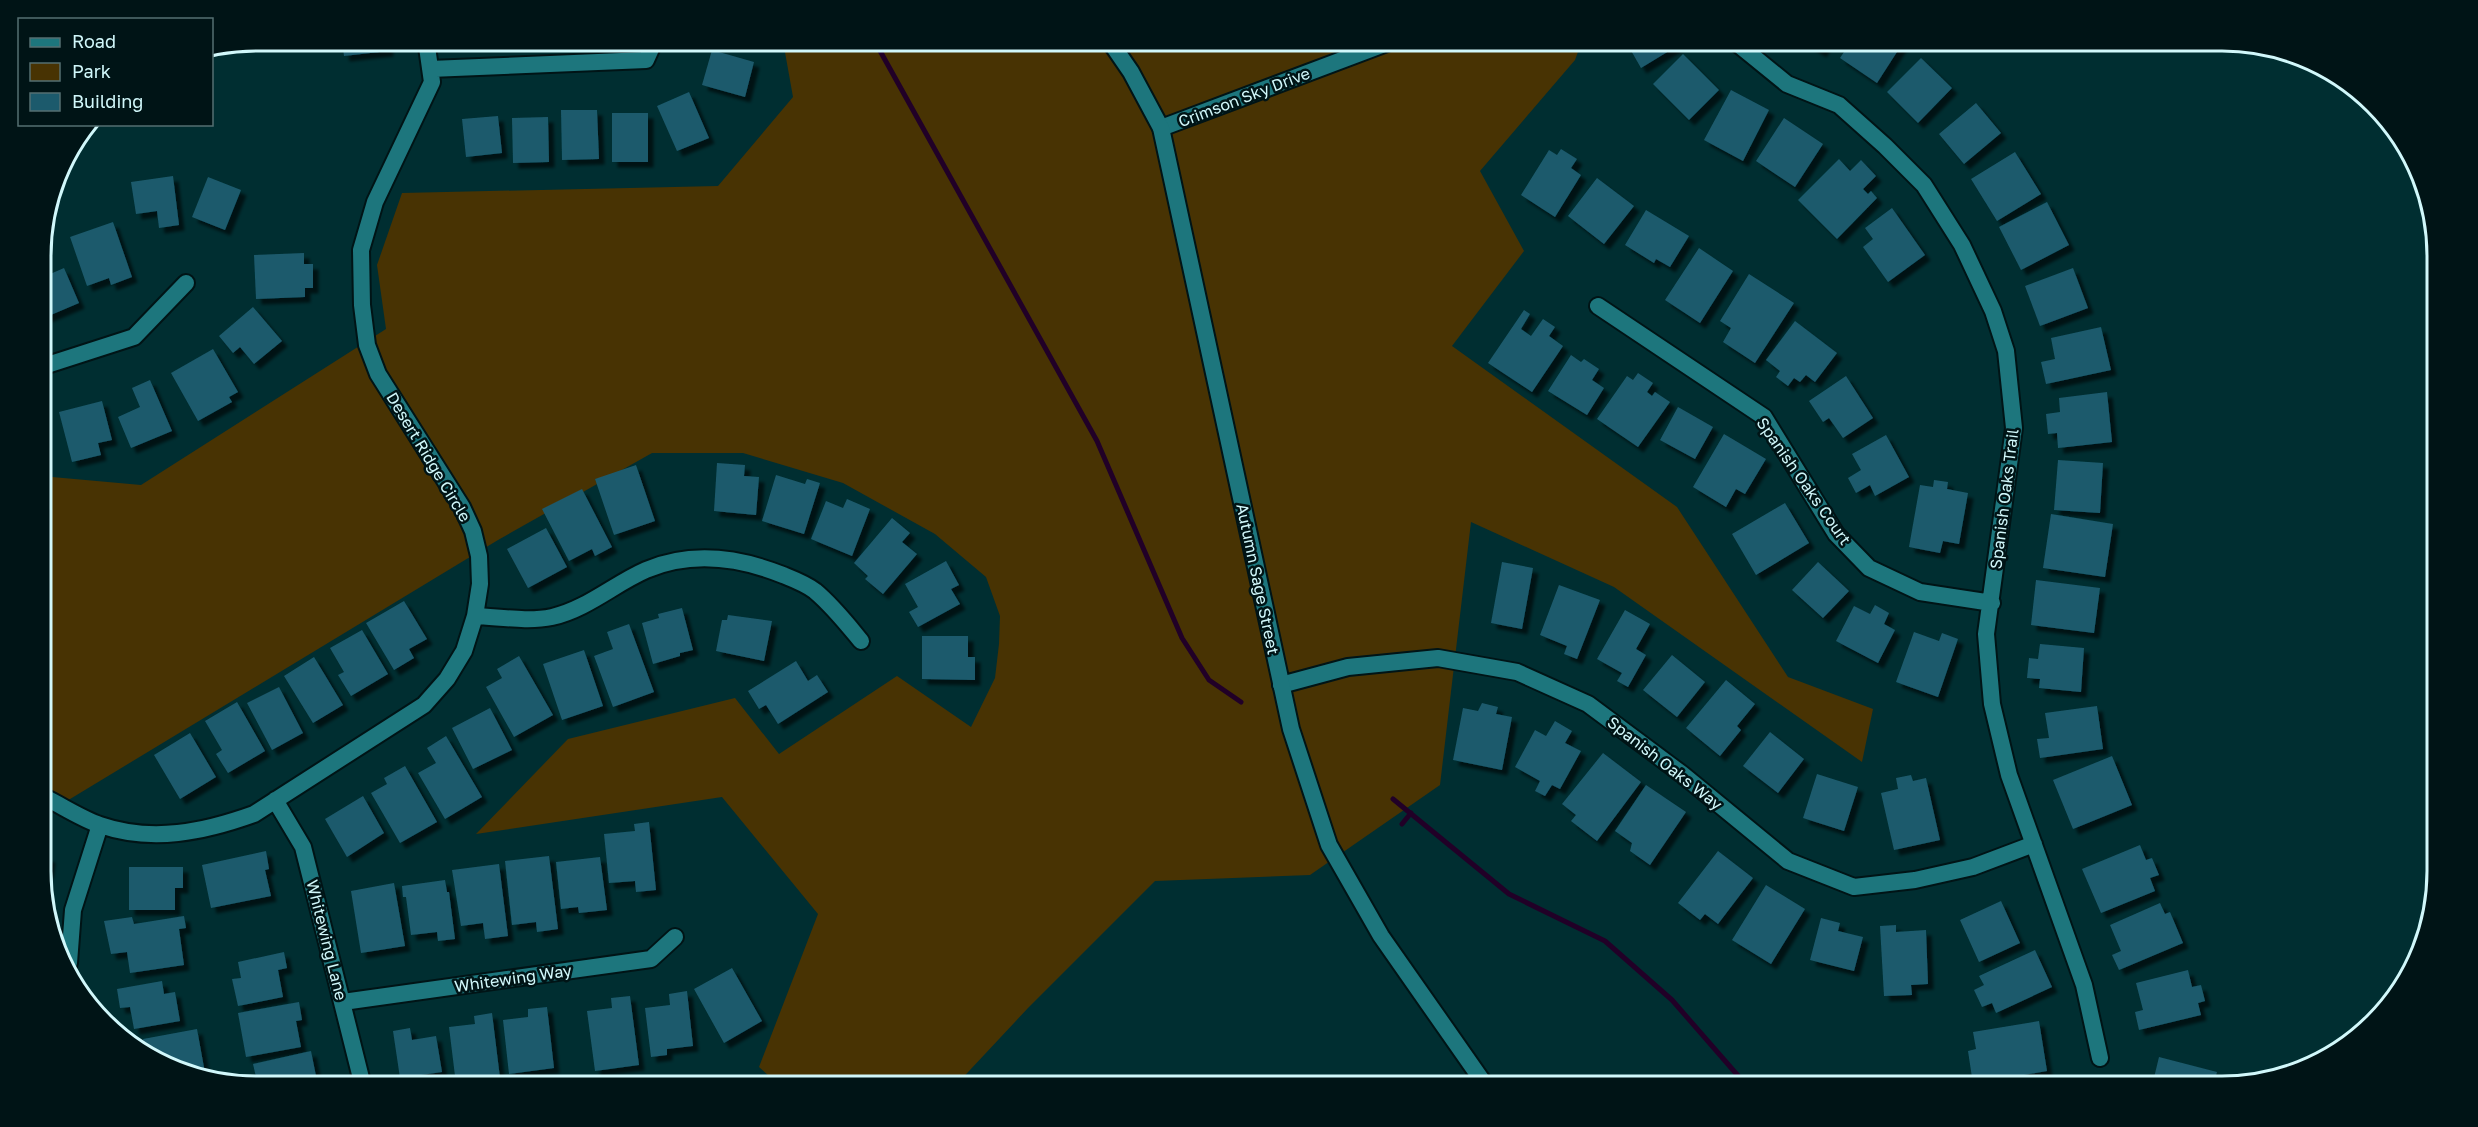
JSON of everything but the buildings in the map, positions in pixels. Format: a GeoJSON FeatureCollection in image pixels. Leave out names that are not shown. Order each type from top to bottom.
{"type":"FeatureCollection","features":[{"type":"Feature","properties":{"kind":"street","name":"Desert Ridge Circle"},"geometry":{"type":"LineString","coordinates":[[51,800],[100,825],[132,832],[161,834],[191,832],[223,825],[254,814],[424,705],[447,679],[464,651],[475,616],[480,584],[479,556],[473,531],[462,507],[378,375],[367,345],[362,305],[362,250],[375,202],[432,82],[428,51]]}},
{"type":"Feature","properties":{"kind":"street"},"geometry":{"type":"LineString","coordinates":[[430,69],[646,60],[650,51]]}},
{"type":"Feature","properties":{"kind":"street","name":"Autumn Sage Street"},"geometry":{"type":"LineString","coordinates":[[1117,51],[1131,72],[1161,128],[1291,729],[1329,845],[1381,936],[1479,1076]]}},
{"type":"Feature","properties":{"kind":"street","name":"Crimson Sky Drive"},"geometry":{"type":"LineString","coordinates":[[1161,128],[1366,51]]}},
{"type":"Feature","properties":{"kind":"street","name":"Spanish Oaks Trail"},"geometry":{"type":"LineString","coordinates":[[1743,51],[1787,84],[1839,105],[1886,146],[1924,185],[1962,245],[1993,311],[2006,351],[2014,428],[1986,634],[1992,704],[2009,775],[2084,985],[2100,1058]]}},
{"type":"Feature","properties":{"kind":"street"},"geometry":{"type":"LineString","coordinates":[[51,364],[134,338],[186,283]]}},
{"type":"Feature","properties":{"kind":"street","name":"Spanish Oaks Court"},"geometry":{"type":"LineString","coordinates":[[1598,306],[1764,417],[1836,534],[1869,568],[1920,592],[1992,603]]}},
{"type":"Feature","properties":{"kind":"street"},"geometry":{"type":"LineString","coordinates":[[475,616],[551,617],[572,611],[645,571],[670,561],[704,557],[738,561],[764,568],[813,590],[834,609],[861,641]]}},
{"type":"Feature","properties":{"kind":"street","name":"Spanish Oaks Way"},"geometry":{"type":"LineString","coordinates":[[1281,685],[1348,667],[1438,658],[1517,672],[1588,704],[1682,774],[1788,861],[1854,887],[1915,880],[1973,867],[2034,844]]}},
{"type":"Feature","properties":{"kind":"street","name":"Whitewing Lane"},"geometry":{"type":"LineString","coordinates":[[275,800],[303,847],[361,1076]]}},
{"type":"Feature","properties":{"kind":"street"},"geometry":{"type":"LineString","coordinates":[[70,955],[73,910],[100,825]]}},
{"type":"Feature","properties":{"kind":"street","name":"Whitewing Way"},"geometry":{"type":"LineString","coordinates":[[343,1002],[651,959],[675,937]]}},
{"type":"Feature","properties":{"kind":"green space"},"geometry":{"type":"Polygon","coordinates":[[[785,51],[1578,51],[1575,60],[1480,171],[1524,251],[1452,346],[1677,507],[1788,677],[1873,709],[1862,762],[1614,587],[1471,522],[1440,785],[1310,875],[1155,881],[1028,1008],[964,1076],[769,1076],[759,1067],[818,914],[722,797],[476,834],[568,739],[735,698],[779,754],[897,676],[971,727],[995,678],[1000,616],[986,577],[935,534],[843,483],[743,453],[652,453],[498,540],[51,811],[51,477],[141,485],[386,329],[377,265],[402,193],[718,186],[793,97],[785,51]]]}},
{"type":"Feature","properties":{"kind":"waterway"},"geometry":{"type":"LineString","coordinates":[[880,51],[1097,441],[1182,638],[1209,680],[1241,702]]}},
{"type":"Feature","properties":{"kind":"waterway"},"geometry":{"type":"LineString","coordinates":[[1393,799],[1509,894],[1605,941],[1672,1000],[1738,1076]]}},
{"type":"Feature","properties":{"kind":"waterway"},"geometry":{"type":"LineString","coordinates":[[1402,824],[1411,813]]}}]}
